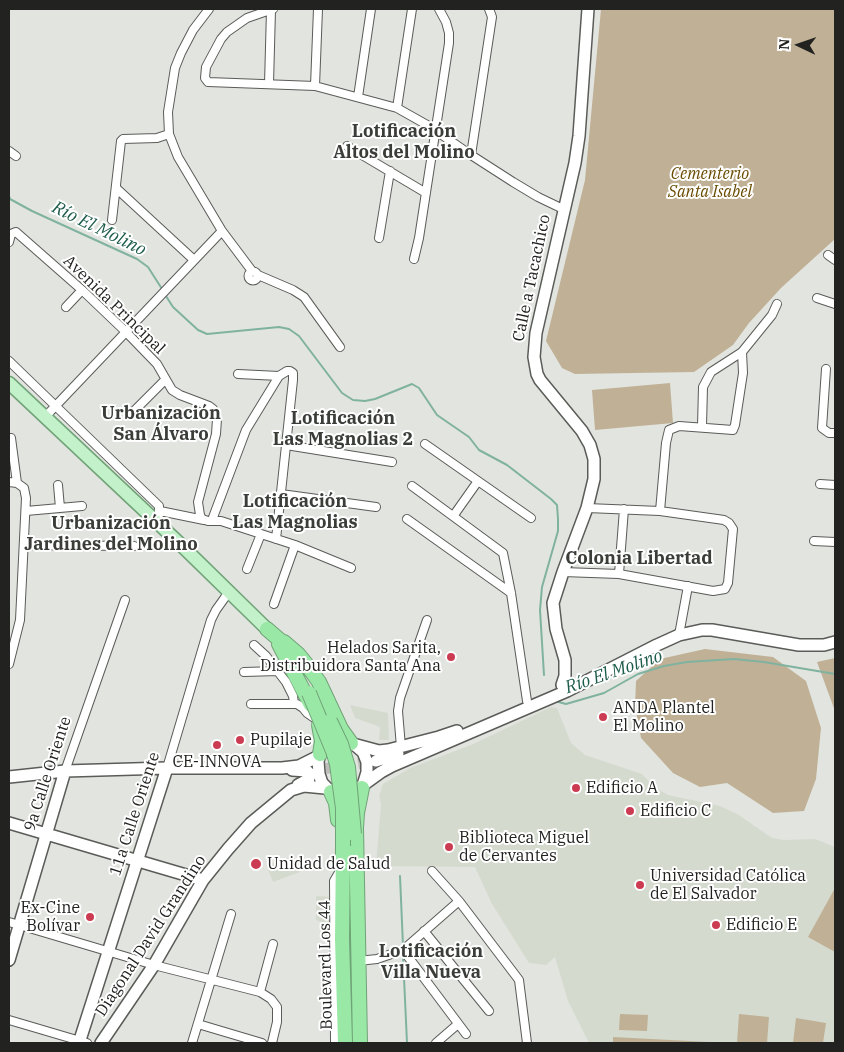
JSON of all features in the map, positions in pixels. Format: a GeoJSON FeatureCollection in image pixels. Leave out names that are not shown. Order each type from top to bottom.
{"type":"FeatureCollection","features":[{"type":"Feature","properties":{"kind":"highway"},"geometry":{"type":"LineString","coordinates":[[267,628],[282,643],[315,694],[352,743]]}},
{"type":"Feature","properties":{"kind":"highway"},"geometry":{"type":"LineString","coordinates":[[315,694],[317,720],[322,732],[319,755]]}},
{"type":"Feature","properties":{"kind":"highway"},"geometry":{"type":"LineString","coordinates":[[315,694],[341,744],[348,767],[357,900]]}},
{"type":"Feature","properties":{"kind":"highway"},"geometry":{"type":"LineString","coordinates":[[315,694],[337,764],[342,808],[342,886]]}},
{"type":"Feature","properties":{"kind":"highway"},"geometry":{"type":"LineString","coordinates":[[357,900],[357,813],[362,786]]}},
{"type":"Feature","properties":{"kind":"highway"},"geometry":{"type":"LineString","coordinates":[[328,790],[336,804],[342,886]]}},
{"type":"Feature","properties":{"kind":"highway","name":"Boulevard Los 44"},"geometry":{"type":"LineString","coordinates":[[342,886],[345,1043]]}},
{"type":"Feature","properties":{"kind":"highway","name":"Boulevard Los 44"},"geometry":{"type":"LineString","coordinates":[[357,900],[360,1043]]}},
{"type":"Feature","properties":{"kind":"main road","name":"Calle a Tacachico"},"geometry":{"type":"LineString","coordinates":[[566,686],[571,666],[569,659],[563,651],[556,629],[554,604],[563,572],[588,508],[595,466],[592,452],[582,432],[540,380],[534,366],[534,357],[536,333],[575,163],[579,136],[588,9]]}},
{"type":"Feature","properties":{"kind":"main road"},"geometry":{"type":"LineString","coordinates":[[9,383],[158,516],[227,593],[242,604],[267,628]]}},
{"type":"Feature","properties":{"kind":"main road"},"geometry":{"type":"LineString","coordinates":[[319,755],[318,774],[328,790],[347,795],[392,766],[589,674],[609,669],[679,635],[712,630],[799,645],[824,645],[835,642]]}},
{"type":"Feature","properties":{"kind":"main road"},"geometry":{"type":"LineString","coordinates":[[279,768],[308,763],[319,755],[324,747],[340,740],[379,751],[438,738],[566,686]]}},
{"type":"Feature","properties":{"kind":"main road"},"geometry":{"type":"LineString","coordinates":[[376,761],[418,748],[438,738]]}},
{"type":"Feature","properties":{"kind":"main road"},"geometry":{"type":"LineString","coordinates":[[352,743],[361,750],[366,760],[367,772],[362,786]]}},
{"type":"Feature","properties":{"kind":"main road"},"geometry":{"type":"LineString","coordinates":[[9,777],[64,771],[167,768],[306,769]]}},
{"type":"Feature","properties":{"kind":"main road","name":"11a Calle Oriente"},"geometry":{"type":"LineString","coordinates":[[82,1043],[136,860],[167,768]]}},
{"type":"Feature","properties":{"kind":"main road"},"geometry":{"type":"LineString","coordinates":[[279,768],[307,771],[310,776],[307,781],[286,793]]}},
{"type":"Feature","properties":{"kind":"main road","name":"9a Calle Oriente"},"geometry":{"type":"LineString","coordinates":[[9,960],[14,924],[64,771]]}},
{"type":"Feature","properties":{"kind":"main road","name":"Diagonal David Grandino"},"geometry":{"type":"LineString","coordinates":[[101,1043],[154,965],[203,880],[251,823],[286,793],[300,786],[328,790]]}},
{"type":"Feature","properties":{"kind":"main road"},"geometry":{"type":"LineString","coordinates":[[9,823],[203,880]]}},
{"type":"Feature","properties":{"kind":"street"},"geometry":{"type":"LineString","coordinates":[[209,9],[194,30],[175,68],[168,112],[169,134],[178,157],[222,231],[255,273],[304,297],[340,347]]}},
{"type":"Feature","properties":{"kind":"street"},"geometry":{"type":"LineString","coordinates":[[269,84],[272,9],[247,18],[227,32],[221,39],[206,67],[205,78],[208,82],[315,86],[397,108],[435,130],[538,197],[563,209]]}},
{"type":"Feature","properties":{"kind":"street"},"geometry":{"type":"LineString","coordinates":[[315,86],[318,9]]}},
{"type":"Feature","properties":{"kind":"street"},"geometry":{"type":"LineString","coordinates":[[358,97],[371,9]]}},
{"type":"Feature","properties":{"kind":"street"},"geometry":{"type":"LineString","coordinates":[[397,108],[412,9]]}},
{"type":"Feature","properties":{"kind":"street"},"geometry":{"type":"LineString","coordinates":[[414,259],[419,238],[449,43],[446,22],[439,9]]}},
{"type":"Feature","properties":{"kind":"street"},"geometry":{"type":"LineString","coordinates":[[471,155],[492,17],[489,9]]}},
{"type":"Feature","properties":{"kind":"street"},"geometry":{"type":"LineString","coordinates":[[112,220],[122,140],[157,138],[169,134]]}},
{"type":"Feature","properties":{"kind":"street"},"geometry":{"type":"LineString","coordinates":[[347,146],[426,193]]}},
{"type":"Feature","properties":{"kind":"street"},"geometry":{"type":"LineString","coordinates":[[379,238],[390,171]]}},
{"type":"Feature","properties":{"kind":"street"},"geometry":{"type":"LineString","coordinates":[[116,188],[194,260]]}},
{"type":"Feature","properties":{"kind":"street"},"geometry":{"type":"LineString","coordinates":[[45,417],[222,231]]}},
{"type":"Feature","properties":{"kind":"street","name":"Avenida Principal"},"geometry":{"type":"LineString","coordinates":[[9,242],[10,234],[16,232],[126,332],[157,364],[170,388],[175,392],[209,406],[213,410],[217,419],[216,434],[198,506],[206,520]]}},
{"type":"Feature","properties":{"kind":"street"},"geometry":{"type":"LineString","coordinates":[[66,307],[82,290]]}},
{"type":"Feature","properties":{"kind":"street"},"geometry":{"type":"LineString","coordinates":[[818,298],[835,304]]}},
{"type":"Feature","properties":{"kind":"street"},"geometry":{"type":"LineString","coordinates":[[702,426],[703,387],[711,372],[742,352],[772,315],[777,304]]}},
{"type":"Feature","properties":{"kind":"street"},"geometry":{"type":"LineString","coordinates":[[660,511],[666,443],[669,430],[679,426],[702,426],[733,430],[743,373],[742,352]]}},
{"type":"Feature","properties":{"kind":"street"},"geometry":{"type":"LineString","coordinates":[[9,361],[159,506],[158,516],[221,521],[295,545],[351,568]]}},
{"type":"Feature","properties":{"kind":"street"},"geometry":{"type":"LineString","coordinates":[[826,370],[822,428],[829,433],[835,433]]}},
{"type":"Feature","properties":{"kind":"street"},"geometry":{"type":"LineString","coordinates":[[206,520],[242,438],[279,376],[290,371],[294,377],[276,539]]}},
{"type":"Feature","properties":{"kind":"street"},"geometry":{"type":"LineString","coordinates":[[238,374],[279,376]]}},
{"type":"Feature","properties":{"kind":"street"},"geometry":{"type":"LineString","coordinates":[[135,410],[165,380]]}},
{"type":"Feature","properties":{"kind":"street"},"geometry":{"type":"LineString","coordinates":[[9,664],[20,620],[26,511],[24,488],[13,482],[11,438]]}},
{"type":"Feature","properties":{"kind":"street"},"geometry":{"type":"LineString","coordinates":[[425,444],[531,518]]}},
{"type":"Feature","properties":{"kind":"street"},"geometry":{"type":"LineString","coordinates":[[286,445],[392,462]]}},
{"type":"Feature","properties":{"kind":"street"},"geometry":{"type":"LineString","coordinates":[[454,516],[478,481]]}},
{"type":"Feature","properties":{"kind":"street"},"geometry":{"type":"LineString","coordinates":[[820,484],[835,485]]}},
{"type":"Feature","properties":{"kind":"street"},"geometry":{"type":"LineString","coordinates":[[58,485],[60,508]]}},
{"type":"Feature","properties":{"kind":"street"},"geometry":{"type":"LineString","coordinates":[[412,486],[503,553],[512,593],[527,701]]}},
{"type":"Feature","properties":{"kind":"street"},"geometry":{"type":"LineString","coordinates":[[281,494],[376,507]]}},
{"type":"Feature","properties":{"kind":"street"},"geometry":{"type":"LineString","coordinates":[[26,511],[82,506]]}},
{"type":"Feature","properties":{"kind":"street"},"geometry":{"type":"LineString","coordinates":[[563,572],[619,574],[713,590],[725,589],[728,583],[733,529],[724,520],[660,511],[588,508]]}},
{"type":"Feature","properties":{"kind":"street"},"geometry":{"type":"LineString","coordinates":[[619,574],[624,509]]}},
{"type":"Feature","properties":{"kind":"street"},"geometry":{"type":"LineString","coordinates":[[407,519],[512,593]]}},
{"type":"Feature","properties":{"kind":"street"},"geometry":{"type":"LineString","coordinates":[[247,569],[261,534]]}},
{"type":"Feature","properties":{"kind":"street"},"geometry":{"type":"LineString","coordinates":[[814,541],[835,542]]}},
{"type":"Feature","properties":{"kind":"street"},"geometry":{"type":"LineString","coordinates":[[274,604],[295,545]]}},
{"type":"Feature","properties":{"kind":"street"},"geometry":{"type":"LineString","coordinates":[[24,546],[134,546]]}},
{"type":"Feature","properties":{"kind":"street"},"geometry":{"type":"LineString","coordinates":[[679,635],[688,586]]}},
{"type":"Feature","properties":{"kind":"street","name":"11a Calle Oriente"},"geometry":{"type":"LineString","coordinates":[[167,768],[211,620],[227,593]]}},
{"type":"Feature","properties":{"kind":"street","name":"9a Calle Oriente"},"geometry":{"type":"LineString","coordinates":[[64,771],[126,600]]}},
{"type":"Feature","properties":{"kind":"street"},"geometry":{"type":"LineString","coordinates":[[401,747],[398,711],[400,698],[427,620]]}},
{"type":"Feature","properties":{"kind":"street"},"geometry":{"type":"LineString","coordinates":[[254,644],[278,671],[292,693],[294,703]]}},
{"type":"Feature","properties":{"kind":"street"},"geometry":{"type":"LineString","coordinates":[[244,672],[278,671]]}},
{"type":"Feature","properties":{"kind":"street"},"geometry":{"type":"LineString","coordinates":[[251,704],[294,703],[300,705],[317,720]]}},
{"type":"Feature","properties":{"kind":"street"},"geometry":{"type":"LineString","coordinates":[[335,1043],[334,881],[340,869]]}},
{"type":"Feature","properties":{"kind":"street"},"geometry":{"type":"LineString","coordinates":[[432,870],[519,980],[527,1043]]}},
{"type":"Feature","properties":{"kind":"street"},"geometry":{"type":"LineString","coordinates":[[358,961],[377,959],[403,950],[458,901]]}},
{"type":"Feature","properties":{"kind":"street"},"geometry":{"type":"LineString","coordinates":[[192,1043],[231,914]]}},
{"type":"Feature","properties":{"kind":"street"},"geometry":{"type":"LineString","coordinates":[[14,924],[154,965],[260,992],[271,999],[277,1007],[277,1022],[272,1043]]}},
{"type":"Feature","properties":{"kind":"street"},"geometry":{"type":"LineString","coordinates":[[424,931],[489,1011]]}},
{"type":"Feature","properties":{"kind":"street"},"geometry":{"type":"LineString","coordinates":[[260,992],[274,944]]}},
{"type":"Feature","properties":{"kind":"street"},"geometry":{"type":"LineString","coordinates":[[403,950],[466,1034]]}},
{"type":"Feature","properties":{"kind":"street"},"geometry":{"type":"LineString","coordinates":[[9,1020],[82,1043]]}},
{"type":"Feature","properties":{"kind":"street"},"geometry":{"type":"LineString","coordinates":[[198,1024],[262,1043]]}},
{"type":"Feature","properties":{"kind":"street"},"geometry":{"type":"LineString","coordinates":[[436,1043],[458,1024]]}},
{"type":"Feature","properties":{"kind":"shaded area"},"geometry":{"type":"Polygon","coordinates":[[[350,705],[388,713],[389,740],[379,740],[380,727],[355,718],[350,705]]]}},
{"type":"Feature","properties":{"kind":"shaded area","name":"Universidad Católica de El Salvador"},"geometry":{"type":"Polygon","coordinates":[[[551,707],[557,708],[571,743],[585,755],[642,774],[654,787],[668,795],[720,806],[739,815],[772,838],[784,840],[815,839],[835,847],[835,1043],[589,1043],[568,1001],[555,957],[546,965],[529,963],[492,904],[475,867],[376,866],[381,804],[379,796],[383,784],[410,768],[471,745],[551,707]]]}},
{"type":"Feature","properties":{"kind":"shaded area"},"geometry":{"type":"Polygon","coordinates":[[[293,856],[300,872],[273,882],[266,865],[293,856]]]}},
{"type":"Feature","properties":{"kind":"shaded area"},"geometry":{"type":"Polygon","coordinates":[[[316,896],[331,897],[330,925],[316,920],[316,896]]]}},
{"type":"Feature","properties":{"kind":"green space","name":"Cementerio Santa Isabel"},"geometry":{"type":"Polygon","coordinates":[[[601,9],[835,9],[835,239],[781,288],[749,323],[733,345],[694,372],[575,374],[562,368],[546,341],[585,180],[601,9]]]}},
{"type":"Feature","properties":{"kind":"green space"},"geometry":{"type":"Polygon","coordinates":[[[670,383],[673,423],[595,430],[592,390],[670,383]]]}},
{"type":"Feature","properties":{"kind":"green space"},"geometry":{"type":"Polygon","coordinates":[[[705,649],[773,657],[806,681],[821,728],[816,779],[804,811],[773,813],[727,783],[700,787],[673,773],[641,738],[635,706],[636,681],[660,659],[705,649]]]}},
{"type":"Feature","properties":{"kind":"green space"},"geometry":{"type":"Polygon","coordinates":[[[835,658],[835,711],[817,662],[835,658]]]}},
{"type":"Feature","properties":{"kind":"green space"},"geometry":{"type":"Polygon","coordinates":[[[835,888],[835,952],[808,937],[835,888]]]}},
{"type":"Feature","properties":{"kind":"green space"},"geometry":{"type":"Polygon","coordinates":[[[353,893],[358,1043],[349,1043],[347,894],[353,893]]]}},
{"type":"Feature","properties":{"kind":"green space"},"geometry":{"type":"Polygon","coordinates":[[[620,1014],[648,1015],[647,1031],[619,1030],[620,1014]]]}},
{"type":"Feature","properties":{"kind":"green space"},"geometry":{"type":"Polygon","coordinates":[[[739,1014],[769,1017],[767,1043],[737,1043],[739,1014]]]}},
{"type":"Feature","properties":{"kind":"green space"},"geometry":{"type":"Polygon","coordinates":[[[796,1018],[826,1023],[823,1043],[793,1043],[796,1018]]]}},
{"type":"Feature","properties":{"kind":"green space"},"geometry":{"type":"Polygon","coordinates":[[[613,1037],[709,1042],[709,1043],[613,1043],[613,1037]]]}},
{"type":"Feature","properties":{"kind":"waterway","name":"Río El Molino"},"geometry":{"type":"LineString","coordinates":[[9,196],[10,199],[32,211],[137,259],[148,267],[162,289]]}},
{"type":"Feature","properties":{"kind":"waterway","name":"Río El Molino"},"geometry":{"type":"LineString","coordinates":[[164,293],[173,307],[198,330],[207,334],[279,327],[289,329],[299,336],[342,393],[353,400],[365,401],[375,399],[412,384],[419,388],[437,415],[469,437],[479,450],[507,465],[557,505],[558,531],[542,587],[540,610],[544,675]]}},
{"type":"Feature","properties":{"kind":"waterway","name":"Río El Molino"},"geometry":{"type":"LineString","coordinates":[[555,701],[566,704],[604,693],[638,674],[664,666],[687,662],[734,659],[835,674]]}},
{"type":"Feature","properties":{"kind":"waterway"},"geometry":{"type":"LineString","coordinates":[[400,876],[403,946]]}},
{"type":"Feature","properties":{"kind":"waterway"},"geometry":{"type":"LineString","coordinates":[[403,956],[407,1043]]}},
{"type":"Feature","properties":{"kind":"tunnel"},"geometry":{"type":"LineString","coordinates":[[309,769],[333,768],[375,761]]}},
{"type":"Feature","properties":{"kind":"place","name":"Helados Sarita, Distribuidora Santa Ana"},"geometry":{"type":"Point","coordinates":[451,657]}},
{"type":"Feature","properties":{"kind":"place","name":"ANDA Plantel El Molino"},"geometry":{"type":"Point","coordinates":[603,717]}},
{"type":"Feature","properties":{"kind":"place","name":"Pupilaje"},"geometry":{"type":"Point","coordinates":[240,740]}},
{"type":"Feature","properties":{"kind":"place","name":"CE-INNOVA"},"geometry":{"type":"Point","coordinates":[217,745]}},
{"type":"Feature","properties":{"kind":"place","name":"Edificio A"},"geometry":{"type":"Point","coordinates":[576,788]}},
{"type":"Feature","properties":{"kind":"place","name":"Edificio C"},"geometry":{"type":"Point","coordinates":[630,811]}},
{"type":"Feature","properties":{"kind":"place","name":"Biblioteca Miguel de Cervantes"},"geometry":{"type":"Point","coordinates":[449,847]}},
{"type":"Feature","properties":{"kind":"place","name":"Unidad de Salud"},"geometry":{"type":"Point","coordinates":[256,864]}},
{"type":"Feature","properties":{"kind":"place","name":"Universidad Católica de El Salvador"},"geometry":{"type":"Point","coordinates":[640,885]}},
{"type":"Feature","properties":{"kind":"place","name":"Ex-Cine Bolívar"},"geometry":{"type":"Point","coordinates":[90,917]}},
{"type":"Feature","properties":{"kind":"place","name":"Edificio E"},"geometry":{"type":"Point","coordinates":[716,925]}},
{"type":"Feature","properties":{"kind":"district","name":"Lotificación Altos del Molino"},"geometry":{"type":"Point","coordinates":[404,142]}},
{"type":"Feature","properties":{"kind":"district","name":"Urbanización San Álvaro"},"geometry":{"type":"Point","coordinates":[161,424]}},
{"type":"Feature","properties":{"kind":"district","name":"Lotificación Las Magnolias 2"},"geometry":{"type":"Point","coordinates":[343,429]}},
{"type":"Feature","properties":{"kind":"district","name":"Lotificación Las Magnolias"},"geometry":{"type":"Point","coordinates":[295,512]}},
{"type":"Feature","properties":{"kind":"district","name":"Urbanización Jardines del Molino"},"geometry":{"type":"Point","coordinates":[111,534]}},
{"type":"Feature","properties":{"kind":"district","name":"Colonia Libertad"},"geometry":{"type":"Point","coordinates":[639,559]}},
{"type":"Feature","properties":{"kind":"district","name":"Lotificación Villa Nueva"},"geometry":{"type":"Point","coordinates":[431,962]}}]}
